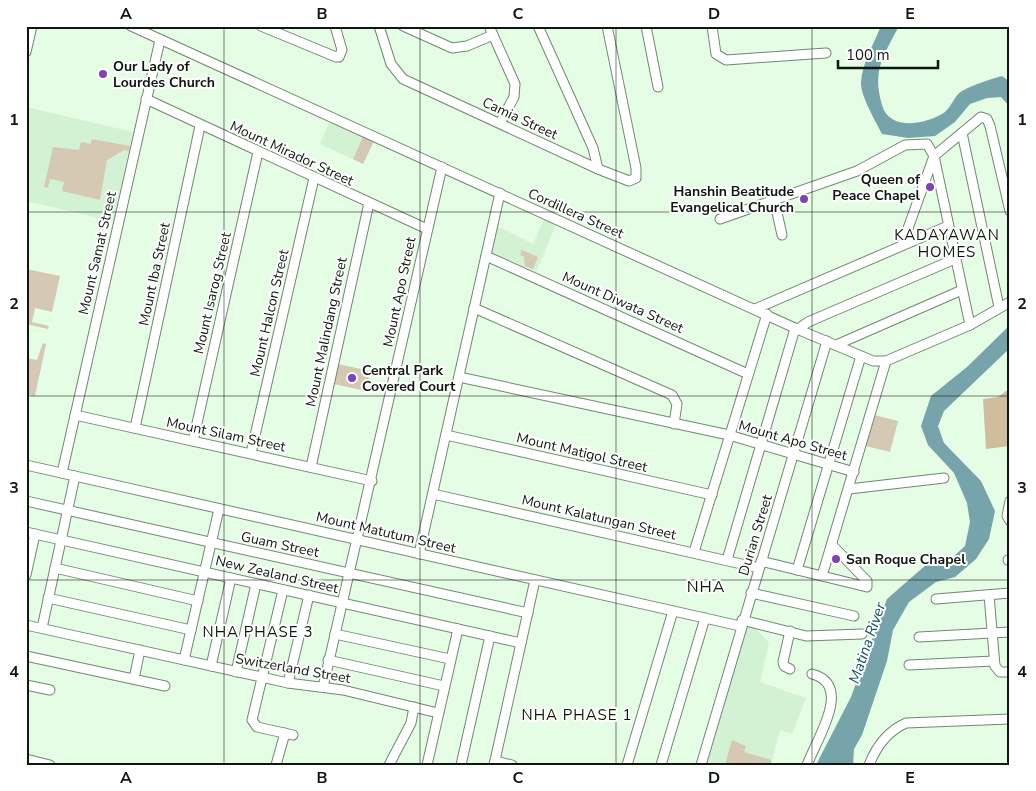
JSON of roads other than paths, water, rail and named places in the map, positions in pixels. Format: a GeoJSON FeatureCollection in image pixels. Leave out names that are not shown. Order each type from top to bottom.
{"type":"FeatureCollection","features":[{"type":"Feature","properties":{"kind":"street"},"geometry":{"type":"LineString","coordinates":[[26,52],[32,26]]}},
{"type":"Feature","properties":{"kind":"street","name":"Cordillera Street"},"geometry":{"type":"LineString","coordinates":[[131,26],[797,329],[877,362],[886,361]]}},
{"type":"Feature","properties":{"kind":"street"},"geometry":{"type":"LineString","coordinates":[[261,26],[330,56],[339,57],[342,50],[336,26]]}},
{"type":"Feature","properties":{"kind":"street","name":"Camia Street"},"geometry":{"type":"LineString","coordinates":[[379,26],[391,64],[398,76],[598,169],[625,180],[633,180],[636,178],[636,168],[607,26]]}},
{"type":"Feature","properties":{"kind":"street"},"geometry":{"type":"LineString","coordinates":[[403,26],[452,48],[467,46],[491,31],[516,88],[514,97],[500,123]]}},
{"type":"Feature","properties":{"kind":"street"},"geometry":{"type":"LineString","coordinates":[[538,26],[593,148],[598,169]]}},
{"type":"Feature","properties":{"kind":"street"},"geometry":{"type":"LineString","coordinates":[[646,26],[658,87]]}},
{"type":"Feature","properties":{"kind":"street"},"geometry":{"type":"LineString","coordinates":[[712,26],[716,54],[726,60],[826,53]]}},
{"type":"Feature","properties":{"kind":"street","name":"Mount Samat Street"},"geometry":{"type":"LineString","coordinates":[[62,473],[160,40]]}},
{"type":"Feature","properties":{"kind":"street","name":"Mount Mirador Street"},"geometry":{"type":"LineString","coordinates":[[146,100],[428,229]]}},
{"type":"Feature","properties":{"kind":"street"},"geometry":{"type":"LineString","coordinates":[[902,245],[934,156],[979,118],[988,119],[1010,210]]}},
{"type":"Feature","properties":{"kind":"street","name":"Mount Iba Street"},"geometry":{"type":"LineString","coordinates":[[135,428],[200,126]]}},
{"type":"Feature","properties":{"kind":"street"},"geometry":{"type":"LineString","coordinates":[[962,133],[999,307]]}},
{"type":"Feature","properties":{"kind":"street"},"geometry":{"type":"LineString","coordinates":[[720,219],[857,170],[906,145],[927,144],[934,156],[970,324]]}},
{"type":"Feature","properties":{"kind":"street","name":"Mount Isarog Street"},"geometry":{"type":"LineString","coordinates":[[193,441],[258,152]]}},
{"type":"Feature","properties":{"kind":"street","name":"Mount Apo Street"},"geometry":{"type":"LineString","coordinates":[[323,687],[334,634],[372,481],[442,166]]}},
{"type":"Feature","properties":{"kind":"street","name":"Mount Halcon Street"},"geometry":{"type":"LineString","coordinates":[[251,454],[314,178]]}},
{"type":"Feature","properties":{"kind":"street"},"geometry":{"type":"LineString","coordinates":[[419,554],[500,194]]}},
{"type":"Feature","properties":{"kind":"street"},"geometry":{"type":"LineString","coordinates":[[774,199],[782,235]]}},
{"type":"Feature","properties":{"kind":"street","name":"Mount Malindang Street"},"geometry":{"type":"LineString","coordinates":[[311,467],[369,203]]}},
{"type":"Feature","properties":{"kind":"street"},"geometry":{"type":"LineString","coordinates":[[755,309],[948,226]]}},
{"type":"Feature","properties":{"kind":"street","name":"Mount Diwata Street"},"geometry":{"type":"LineString","coordinates":[[486,256],[748,374]]}},
{"type":"Feature","properties":{"kind":"street"},"geometry":{"type":"LineString","coordinates":[[727,560],[791,339],[797,329],[955,259]]}},
{"type":"Feature","properties":{"kind":"street"},"geometry":{"type":"LineString","coordinates":[[832,343],[962,290]]}},
{"type":"Feature","properties":{"kind":"street"},"geometry":{"type":"LineString","coordinates":[[822,576],[886,361],[970,324],[1010,302]]}},
{"type":"Feature","properties":{"kind":"street"},"geometry":{"type":"LineString","coordinates":[[474,308],[672,395],[677,404],[674,424]]}},
{"type":"Feature","properties":{"kind":"street"},"geometry":{"type":"LineString","coordinates":[[694,552],[767,314]]}},
{"type":"Feature","properties":{"kind":"street","name":"Durian Street"},"geometry":{"type":"LineString","coordinates":[[700,765],[741,623],[794,454],[832,343]]}},
{"type":"Feature","properties":{"kind":"street"},"geometry":{"type":"LineString","coordinates":[[797,570],[861,356]]}},
{"type":"Feature","properties":{"kind":"street","name":"Mount Apo Street"},"geometry":{"type":"LineString","coordinates":[[459,377],[729,435],[854,472]]}},
{"type":"Feature","properties":{"kind":"street","name":"Mount Silam Street"},"geometry":{"type":"LineString","coordinates":[[75,415],[372,481]]}},
{"type":"Feature","properties":{"kind":"street","name":"Mount Matigol Street"},"geometry":{"type":"LineString","coordinates":[[446,435],[712,495]]}},
{"type":"Feature","properties":{"kind":"street","name":"Mount Matutum Street"},"geometry":{"type":"LineString","coordinates":[[26,465],[705,618],[812,636],[862,634]]}},
{"type":"Feature","properties":{"kind":"street"},"geometry":{"type":"LineString","coordinates":[[42,628],[75,476]]}},
{"type":"Feature","properties":{"kind":"street"},"geometry":{"type":"LineString","coordinates":[[849,489],[944,478]]}},
{"type":"Feature","properties":{"kind":"street","name":"Mount Kalatungan Street"},"geometry":{"type":"LineString","coordinates":[[433,494],[727,560],[797,570],[865,588],[868,584],[867,581],[832,544]]}},
{"type":"Feature","properties":{"kind":"street","name":"Guam Street"},"geometry":{"type":"LineString","coordinates":[[26,501],[528,613]]}},
{"type":"Feature","properties":{"kind":"street"},"geometry":{"type":"LineString","coordinates":[[1008,520],[1010,501]]}},
{"type":"Feature","properties":{"kind":"street"},"geometry":{"type":"LineString","coordinates":[[184,660],[219,508]]}},
{"type":"Feature","properties":{"kind":"street"},"geometry":{"type":"LineString","coordinates":[[26,575],[31,533]]}},
{"type":"Feature","properties":{"kind":"street","name":"New Zealand Street"},"geometry":{"type":"LineString","coordinates":[[31,533],[521,643]]}},
{"type":"Feature","properties":{"kind":"street"},"geometry":{"type":"LineString","coordinates":[[55,568],[198,601]]}},
{"type":"Feature","properties":{"kind":"street"},"geometry":{"type":"LineString","coordinates":[[211,666],[231,578]]}},
{"type":"Feature","properties":{"kind":"street"},"geometry":{"type":"LineString","coordinates":[[512,765],[495,763],[535,580]]}},
{"type":"Feature","properties":{"kind":"street"},"geometry":{"type":"LineString","coordinates":[[236,672],[256,584]]}},
{"type":"Feature","properties":{"kind":"street"},"geometry":{"type":"LineString","coordinates":[[276,765],[289,734],[257,727],[252,723],[283,590]]}},
{"type":"Feature","properties":{"kind":"street"},"geometry":{"type":"LineString","coordinates":[[751,593],[854,616]]}},
{"type":"Feature","properties":{"kind":"street"},"geometry":{"type":"LineString","coordinates":[[936,599],[1010,593]]}},
{"type":"Feature","properties":{"kind":"street"},"geometry":{"type":"LineString","coordinates":[[989,595],[994,661],[997,670],[1010,672]]}},
{"type":"Feature","properties":{"kind":"street"},"geometry":{"type":"LineString","coordinates":[[288,683],[309,596]]}},
{"type":"Feature","properties":{"kind":"street"},"geometry":{"type":"LineString","coordinates":[[48,598],[191,630]]}},
{"type":"Feature","properties":{"kind":"street"},"geometry":{"type":"LineString","coordinates":[[627,765],[673,611]]}},
{"type":"Feature","properties":{"kind":"street"},"geometry":{"type":"LineString","coordinates":[[661,765],[705,618]]}},
{"type":"Feature","properties":{"kind":"street","name":"Switzerland Street"},"geometry":{"type":"LineString","coordinates":[[26,624],[236,672],[288,683],[323,687],[438,713]]}},
{"type":"Feature","properties":{"kind":"street"},"geometry":{"type":"LineString","coordinates":[[427,765],[458,629]]}},
{"type":"Feature","properties":{"kind":"street"},"geometry":{"type":"LineString","coordinates":[[790,631],[783,662],[784,666],[790,669]]}},
{"type":"Feature","properties":{"kind":"street"},"geometry":{"type":"LineString","coordinates":[[919,637],[1010,632]]}},
{"type":"Feature","properties":{"kind":"street"},"geometry":{"type":"LineString","coordinates":[[334,634],[450,659]]}},
{"type":"Feature","properties":{"kind":"street"},"geometry":{"type":"LineString","coordinates":[[460,765],[490,636]]}},
{"type":"Feature","properties":{"kind":"street"},"geometry":{"type":"LineString","coordinates":[[134,679],[140,650]]}},
{"type":"Feature","properties":{"kind":"street"},"geometry":{"type":"LineString","coordinates":[[26,656],[165,686]]}},
{"type":"Feature","properties":{"kind":"street"},"geometry":{"type":"LineString","coordinates":[[328,660],[444,686]]}},
{"type":"Feature","properties":{"kind":"street"},"geometry":{"type":"LineString","coordinates":[[909,665],[994,661]]}},
{"type":"Feature","properties":{"kind":"street"},"geometry":{"type":"LineString","coordinates":[[807,765],[831,707],[833,692],[826,681],[812,674]]}},
{"type":"Feature","properties":{"kind":"street"},"geometry":{"type":"LineString","coordinates":[[26,685],[50,690]]}},
{"type":"Feature","properties":{"kind":"street"},"geometry":{"type":"LineString","coordinates":[[390,765],[411,723],[414,708]]}},
{"type":"Feature","properties":{"kind":"street"},"geometry":{"type":"LineString","coordinates":[[869,765],[885,738],[895,728],[906,723],[1010,719]]}},
{"type":"Feature","properties":{"kind":"street"},"geometry":{"type":"LineString","coordinates":[[26,759],[50,765]]}},
{"type":"Feature","properties":{"kind":"water"},"geometry":{"type":"Polygon","coordinates":[[[881,26],[899,26],[884,55],[878,82],[882,105],[886,114],[892,119],[910,123],[929,120],[945,112],[962,91],[1002,76],[1010,82],[1010,107],[1001,97],[987,98],[970,104],[955,122],[935,136],[908,138],[882,134],[872,116],[861,87],[866,61],[881,26]]]}},
{"type":"Feature","properties":{"kind":"water"},"geometry":{"type":"Polygon","coordinates":[[[1010,325],[1010,348],[944,411],[938,426],[944,443],[981,481],[995,511],[989,539],[976,559],[955,577],[936,582],[909,602],[893,630],[887,661],[862,735],[854,749],[853,765],[816,765],[851,697],[887,599],[927,564],[953,557],[965,546],[970,522],[967,503],[954,473],[928,445],[921,426],[931,396],[967,367],[1010,325]]]}},
{"type":"Feature","properties":{"kind":"place","name":"Our Lady of Lourdes Church"},"geometry":{"type":"Point","coordinates":[103,74]}},
{"type":"Feature","properties":{"kind":"place","name":"Queen of Peace Chapel"},"geometry":{"type":"Point","coordinates":[930,187]}},
{"type":"Feature","properties":{"kind":"place","name":"Hanshin Beatitude Evangelical Church"},"geometry":{"type":"Point","coordinates":[804,199]}},
{"type":"Feature","properties":{"kind":"place","name":"Central Park Covered Court"},"geometry":{"type":"Point","coordinates":[352,378]}},
{"type":"Feature","properties":{"kind":"place","name":"San Roque Chapel"},"geometry":{"type":"Point","coordinates":[836,559]}},
{"type":"Feature","properties":{"kind":"district","name":"KADAYAWAN HOMES"},"geometry":{"type":"Point","coordinates":[947,244]}},
{"type":"Feature","properties":{"kind":"district","name":"NHA"},"geometry":{"type":"Point","coordinates":[706,586]}},
{"type":"Feature","properties":{"kind":"district","name":"NHA PHASE 3"},"geometry":{"type":"Point","coordinates":[258,632]}},
{"type":"Feature","properties":{"kind":"district","name":"NHA PHASE 1"},"geometry":{"type":"Point","coordinates":[577,715]}},
{"type":"Feature","properties":{"kind":"water label","name":"Matina River"},"geometry":{"type":"Point","coordinates":[867,643]}}]}
